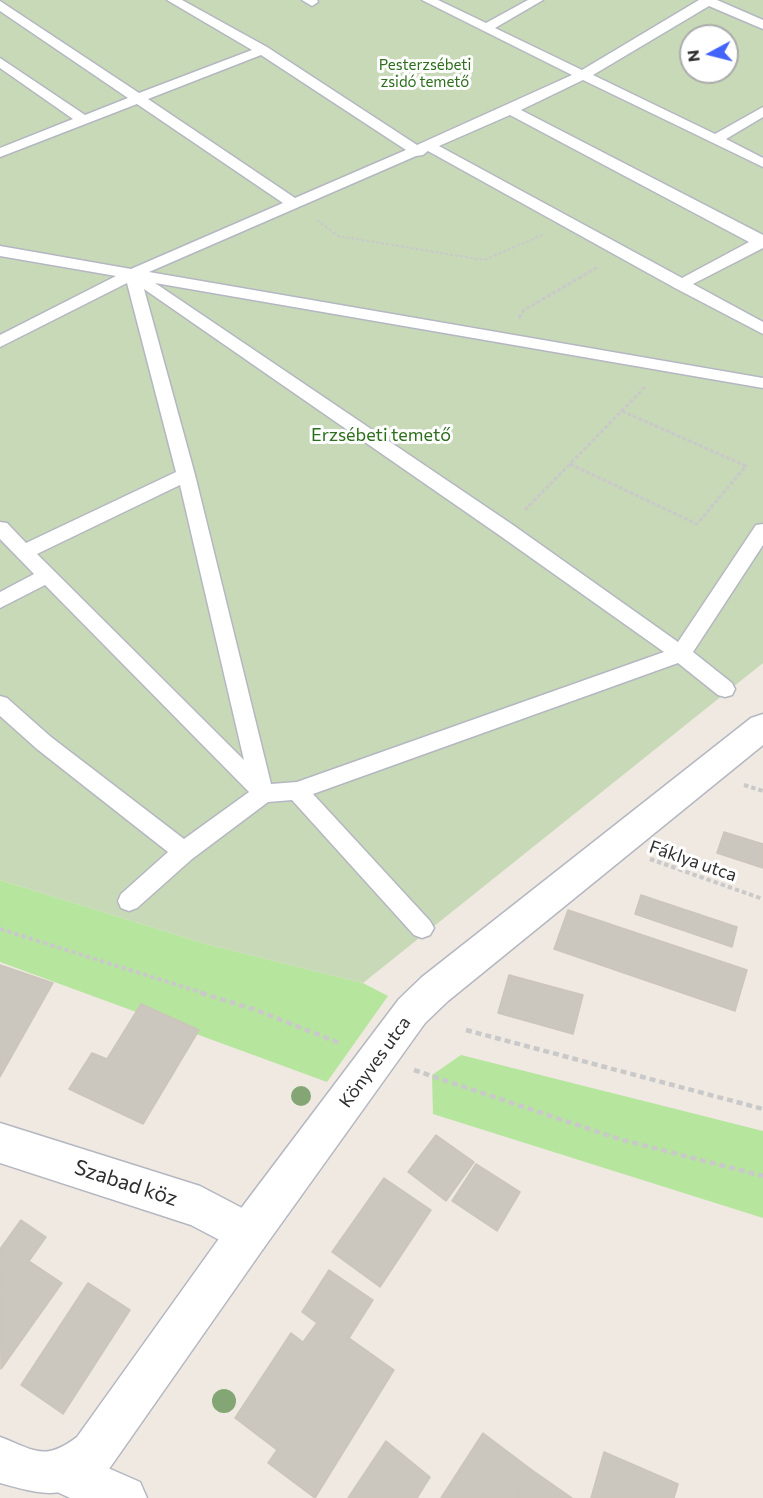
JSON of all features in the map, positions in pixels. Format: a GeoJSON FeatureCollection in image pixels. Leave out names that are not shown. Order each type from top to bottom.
{"type":"FeatureCollection","features":[{"type":"Feature","properties":{"kind":"street","name":"Könyves utca"},"geometry":{"type":"LineString","coordinates":[[67,1473],[93,1453],[248,1234],[412,1011],[435,989],[615,848],[763,727]]}},
{"type":"Feature","properties":{"kind":"street","name":"Szabad köz"},"geometry":{"type":"LineString","coordinates":[[0,1143],[200,1207],[248,1234]]}},
{"type":"Feature","properties":{"kind":"street"},"geometry":{"type":"LineString","coordinates":[[0,1460],[40,1475],[67,1473],[124,1498]]}},
{"type":"Feature","properties":{"kind":"lane"},"geometry":{"type":"LineString","coordinates":[[173,0],[262,50],[423,149],[569,224],[763,329]]}},
{"type":"Feature","properties":{"kind":"lane"},"geometry":{"type":"LineString","coordinates":[[428,0],[763,163]]}},
{"type":"Feature","properties":{"kind":"lane"},"geometry":{"type":"LineString","coordinates":[[486,28],[537,0]]}},
{"type":"Feature","properties":{"kind":"lane"},"geometry":{"type":"LineString","coordinates":[[0,342],[132,274],[423,149],[583,75],[709,0],[763,25]]}},
{"type":"Feature","properties":{"kind":"lane"},"geometry":{"type":"LineString","coordinates":[[0,5],[296,205]]}},
{"type":"Feature","properties":{"kind":"lane"},"geometry":{"type":"LineString","coordinates":[[0,153],[262,50]]}},
{"type":"Feature","properties":{"kind":"lane"},"geometry":{"type":"LineString","coordinates":[[0,62],[85,121]]}},
{"type":"Feature","properties":{"kind":"lane"},"geometry":{"type":"LineString","coordinates":[[510,110],[762,241]]}},
{"type":"Feature","properties":{"kind":"lane"},"geometry":{"type":"LineString","coordinates":[[715,140],[763,111]]}},
{"type":"Feature","properties":{"kind":"lane"},"geometry":{"type":"LineString","coordinates":[[681,285],[762,241]]}},
{"type":"Feature","properties":{"kind":"lane"},"geometry":{"type":"LineString","coordinates":[[0,251],[763,383]]}},
{"type":"Feature","properties":{"kind":"lane"},"geometry":{"type":"LineString","coordinates":[[132,274],[186,475],[263,793]]}},
{"type":"Feature","properties":{"kind":"lane"},"geometry":{"type":"LineString","coordinates":[[132,274],[506,530],[681,654],[725,689]]}},
{"type":"Feature","properties":{"kind":"lane"},"geometry":{"type":"LineString","coordinates":[[24,552],[186,475]]}},
{"type":"Feature","properties":{"kind":"lane"},"geometry":{"type":"LineString","coordinates":[[0,528],[263,793]]}},
{"type":"Feature","properties":{"kind":"lane"},"geometry":{"type":"LineString","coordinates":[[129,902],[184,852],[263,793],[297,791],[681,654],[763,530]]}},
{"type":"Feature","properties":{"kind":"lane"},"geometry":{"type":"LineString","coordinates":[[0,601],[47,575]]}},
{"type":"Feature","properties":{"kind":"lane"},"geometry":{"type":"LineString","coordinates":[[0,704],[44,743],[184,852]]}},
{"type":"Feature","properties":{"kind":"lane"},"geometry":{"type":"LineString","coordinates":[[297,791],[422,928]]}},
{"type":"Feature","properties":{"kind":"path"},"geometry":{"type":"LineString","coordinates":[[296,205],[338,236],[484,260],[569,224]]}},
{"type":"Feature","properties":{"kind":"path"},"geometry":{"type":"LineString","coordinates":[[507,339],[524,310],[621,253]]}},
{"type":"Feature","properties":{"kind":"path"},"geometry":{"type":"LineString","coordinates":[[506,530],[665,367]]}},
{"type":"Feature","properties":{"kind":"path"},"geometry":{"type":"LineString","coordinates":[[570,464],[697,524],[746,466],[622,411]]}},
{"type":"Feature","properties":{"kind":"path","name":"Fáklya utca"},"geometry":{"type":"LineString","coordinates":[[615,848],[763,899]]}},
{"type":"Feature","properties":{"kind":"path"},"geometry":{"type":"LineString","coordinates":[[0,929],[256,1010],[378,1058],[619,1139],[763,1176]]}},
{"type":"Feature","properties":{"kind":"path"},"geometry":{"type":"LineString","coordinates":[[466,1030],[763,1109]]}},
{"type":"Feature","properties":{"kind":"green space","name":"Erzsébeti temető"},"geometry":{"type":"Polygon","coordinates":[[[0,0],[763,0],[763,663],[363,983],[206,944],[0,880],[0,0]]]}},
{"type":"Feature","properties":{"kind":"green space"},"geometry":{"type":"Polygon","coordinates":[[[0,880],[206,944],[363,983],[388,996],[327,1082],[0,962],[0,880]]]}},
{"type":"Feature","properties":{"kind":"green space"},"geometry":{"type":"Polygon","coordinates":[[[461,1055],[763,1131],[763,1218],[433,1114],[432,1075],[461,1055]]]}},
{"type":"Feature","properties":{"kind":"building"},"geometry":{"type":"Polygon","coordinates":[[[724,832],[763,844],[763,868],[717,853],[724,832]]]}},
{"type":"Feature","properties":{"kind":"building"},"geometry":{"type":"Polygon","coordinates":[[[641,895],[737,927],[732,947],[635,914],[641,895]]]}},
{"type":"Feature","properties":{"kind":"building"},"geometry":{"type":"Polygon","coordinates":[[[568,910],[747,970],[735,1011],[554,949],[568,910]]]}},
{"type":"Feature","properties":{"kind":"building"},"geometry":{"type":"Polygon","coordinates":[[[0,965],[53,983],[0,1077],[0,965]]]}},
{"type":"Feature","properties":{"kind":"building"},"geometry":{"type":"Polygon","coordinates":[[[509,975],[583,995],[573,1034],[498,1013],[509,975]]]}},
{"type":"Feature","properties":{"kind":"building"},"geometry":{"type":"Polygon","coordinates":[[[141,1004],[199,1030],[143,1124],[69,1089],[92,1053],[107,1059],[141,1004]]]}},
{"type":"Feature","properties":{"kind":"building"},"geometry":{"type":"Polygon","coordinates":[[[436,1135],[474,1162],[446,1201],[408,1172],[436,1135]]]}},
{"type":"Feature","properties":{"kind":"building"},"geometry":{"type":"Polygon","coordinates":[[[476,1164],[520,1192],[497,1231],[452,1201],[476,1164]]]}},
{"type":"Feature","properties":{"kind":"building"},"geometry":{"type":"Polygon","coordinates":[[[384,1178],[431,1210],[380,1287],[332,1252],[384,1178]]]}},
{"type":"Feature","properties":{"kind":"building"},"geometry":{"type":"Polygon","coordinates":[[[21,1220],[46,1237],[29,1261],[62,1283],[1,1369],[0,1249],[21,1220]]]}},
{"type":"Feature","properties":{"kind":"building"},"geometry":{"type":"Polygon","coordinates":[[[329,1270],[373,1300],[349,1338],[394,1370],[315,1498],[268,1463],[277,1450],[235,1418],[291,1333],[303,1342],[317,1323],[302,1312],[329,1270]]]}},
{"type":"Feature","properties":{"kind":"building"},"geometry":{"type":"Polygon","coordinates":[[[88,1283],[130,1310],[63,1414],[21,1385],[88,1283]]]}},
{"type":"Feature","properties":{"kind":"building"},"geometry":{"type":"Polygon","coordinates":[[[483,1433],[532,1470],[517,1498],[441,1498],[483,1433]]]}},
{"type":"Feature","properties":{"kind":"building"},"geometry":{"type":"Polygon","coordinates":[[[386,1441],[430,1477],[417,1498],[348,1498],[386,1441]]]}},
{"type":"Feature","properties":{"kind":"building"},"geometry":{"type":"Polygon","coordinates":[[[604,1452],[678,1484],[674,1498],[591,1498],[604,1452]]]}},
{"type":"Feature","properties":{"kind":"building"},"geometry":{"type":"Polygon","coordinates":[[[532,1470],[572,1498],[517,1498],[532,1470]]]}},
{"type":"Feature","properties":{"kind":"park label","name":"Pesterzsébeti zsidó temető"},"geometry":{"type":"Point","coordinates":[425,74]}}]}
